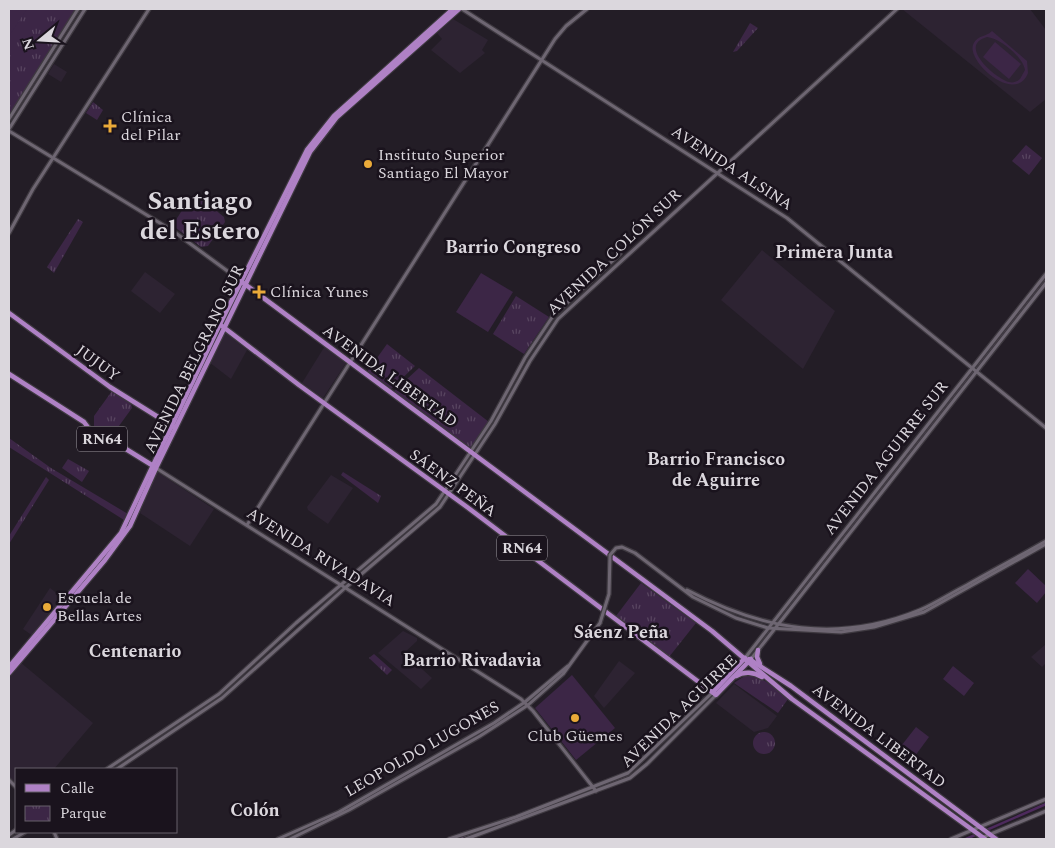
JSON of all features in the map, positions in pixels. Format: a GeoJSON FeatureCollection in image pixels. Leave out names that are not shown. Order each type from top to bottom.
{"type":"FeatureCollection","features":[{"type":"Feature","properties":{"kind":"main road"},"geometry":{"type":"LineString","coordinates":[[9,119],[78,9]]}},
{"type":"Feature","properties":{"kind":"main road"},"geometry":{"type":"LineString","coordinates":[[9,130],[85,9]]}},
{"type":"Feature","properties":{"kind":"main road"},"geometry":{"type":"LineString","coordinates":[[9,233],[53,158],[149,9]]}},
{"type":"Feature","properties":{"kind":"main road","name":"AVENIDA BELGRANO SUR"},"geometry":{"type":"LineString","coordinates":[[243,283],[308,149],[334,116],[453,9]]}},
{"type":"Feature","properties":{"kind":"main road","name":"AVENIDA BELGRANO SUR"},"geometry":{"type":"LineString","coordinates":[[154,466],[222,325],[310,152],[337,118],[460,9]]}},
{"type":"Feature","properties":{"kind":"main road","name":"AVENIDA ALSINA"},"geometry":{"type":"LineString","coordinates":[[460,9],[718,172],[787,218],[1046,428]]}},
{"type":"Feature","properties":{"kind":"main road"},"geometry":{"type":"LineString","coordinates":[[247,525],[541,60],[562,30],[587,9]]}},
{"type":"Feature","properties":{"kind":"main road","name":"AVENIDA COLÓN SUR"},"geometry":{"type":"LineString","coordinates":[[118,768],[222,698],[345,588],[440,507],[447,493],[558,319],[897,9]]}},
{"type":"Feature","properties":{"kind":"main road","name":"AVENIDA LIBERTAD"},"geometry":{"type":"LineString","coordinates":[[9,130],[173,231],[473,453],[748,660],[778,688],[974,830],[982,838]]}},
{"type":"Feature","properties":{"kind":"main road","name":"AVENIDA COLÓN SUR"},"geometry":{"type":"LineString","coordinates":[[473,453],[525,358],[553,316],[620,254]]}},
{"type":"Feature","properties":{"kind":"main road","name":"AVENIDA AGUIRRE SUR"},"geometry":{"type":"LineString","coordinates":[[776,627],[839,548],[1046,274]]}},
{"type":"Feature","properties":{"kind":"main road","name":"AVENIDA AGUIRRE SUR"},"geometry":{"type":"LineString","coordinates":[[748,660],[771,624],[1046,283]]}},
{"type":"Feature","properties":{"kind":"main road","name":"JUJUY"},"geometry":{"type":"LineString","coordinates":[[9,313],[136,405],[174,427]]}},
{"type":"Feature","properties":{"kind":"main road","name":"SÁENZ PEÑA"},"geometry":{"type":"LineString","coordinates":[[222,325],[325,404],[714,693]]}},
{"type":"Feature","properties":{"kind":"main road","name":"AVENIDA RIVADAVIA"},"geometry":{"type":"LineString","coordinates":[[9,374],[84,422],[93,434],[102,439],[113,441],[154,466],[526,704],[594,789]]}},
{"type":"Feature","properties":{"kind":"main road"},"geometry":{"type":"LineString","coordinates":[[9,667],[121,534],[154,466]]}},
{"type":"Feature","properties":{"kind":"main road"},"geometry":{"type":"LineString","coordinates":[[9,673],[124,536],[154,466]]}},
{"type":"Feature","properties":{"kind":"main road","name":"AVENIDA COLÓN SUR"},"geometry":{"type":"LineString","coordinates":[[108,768],[219,694],[340,585],[447,493]]}},
{"type":"Feature","properties":{"kind":"main road","name":"LEOPOLDO LUGONES"},"geometry":{"type":"LineString","coordinates":[[290,839],[349,810],[496,727],[526,704],[568,665],[600,623],[609,594],[610,555],[614,550],[622,547],[635,554],[710,607],[736,618],[768,628],[806,629],[842,628],[869,624],[916,612],[1046,542]]}},
{"type":"Feature","properties":{"kind":"main road","name":"LEOPOLDO LUGONES"},"geometry":{"type":"LineString","coordinates":[[671,581],[725,610],[776,627]]}},
{"type":"Feature","properties":{"kind":"main road"},"geometry":{"type":"LineString","coordinates":[[748,660],[776,627]]}},
{"type":"Feature","properties":{"kind":"main road"},"geometry":{"type":"LineString","coordinates":[[758,650],[757,660],[763,667]]}},
{"type":"Feature","properties":{"kind":"main road","name":"AVENIDA LIBERTAD"},"geometry":{"type":"LineString","coordinates":[[748,660],[783,680],[996,839]]}},
{"type":"Feature","properties":{"kind":"main road","name":"AVENIDA AGUIRRE"},"geometry":{"type":"LineString","coordinates":[[714,693],[731,680],[748,660]]}},
{"type":"Feature","properties":{"kind":"main road","name":"AVENIDA AGUIRRE"},"geometry":{"type":"LineString","coordinates":[[594,789],[630,772],[748,660]]}},
{"type":"Feature","properties":{"kind":"main road"},"geometry":{"type":"LineString","coordinates":[[731,680],[739,674],[747,673],[757,674],[768,680]]}},
{"type":"Feature","properties":{"kind":"main road"},"geometry":{"type":"LineString","coordinates":[[778,688],[779,683],[783,680]]}},
{"type":"Feature","properties":{"kind":"main road","name":"LEOPOLDO LUGONES"},"geometry":{"type":"LineString","coordinates":[[278,839],[338,812],[477,734],[526,704]]}},
{"type":"Feature","properties":{"kind":"main road"},"geometry":{"type":"LineString","coordinates":[[449,839],[594,789]]}},
{"type":"Feature","properties":{"kind":"main road"},"geometry":{"type":"LineString","coordinates":[[466,839],[594,789]]}},
{"type":"Feature","properties":{"kind":"main road"},"geometry":{"type":"LineString","coordinates":[[951,839],[1046,799]]}},
{"type":"Feature","properties":{"kind":"main road"},"geometry":{"type":"LineString","coordinates":[[982,838],[1046,810]]}},
{"type":"Feature","properties":{"kind":"shaded area"},"geometry":{"type":"Polygon","coordinates":[[[902,9],[1030,9],[1046,30],[1046,99],[1030,112],[902,9]]]}},
{"type":"Feature","properties":{"kind":"shaded area"},"geometry":{"type":"Polygon","coordinates":[[[453,19],[488,40],[482,50],[485,53],[460,73],[431,50],[442,39],[437,33],[453,19]]]}},
{"type":"Feature","properties":{"kind":"shaded area"},"geometry":{"type":"Polygon","coordinates":[[[54,64],[67,72],[61,82],[48,74],[54,64]]]}},
{"type":"Feature","properties":{"kind":"shaded area"},"geometry":{"type":"Polygon","coordinates":[[[762,250],[835,311],[803,369],[721,300],[762,250]]]}},
{"type":"Feature","properties":{"kind":"shaded area"},"geometry":{"type":"Polygon","coordinates":[[[145,272],[175,294],[160,313],[131,291],[145,272]]]}},
{"type":"Feature","properties":{"kind":"shaded area"},"geometry":{"type":"Polygon","coordinates":[[[224,331],[247,350],[231,379],[209,362],[224,331]]]}},
{"type":"Feature","properties":{"kind":"shaded area"},"geometry":{"type":"Polygon","coordinates":[[[325,346],[346,363],[323,398],[302,383],[325,346]]]}},
{"type":"Feature","properties":{"kind":"shaded area"},"geometry":{"type":"Polygon","coordinates":[[[156,471],[214,509],[190,546],[140,513],[156,471]]]}},
{"type":"Feature","properties":{"kind":"shaded area"},"geometry":{"type":"Polygon","coordinates":[[[331,475],[353,488],[328,524],[308,510],[307,507],[331,475]]]}},
{"type":"Feature","properties":{"kind":"shaded area","name":"Escuela de Bellas Artes"},"geometry":{"type":"Polygon","coordinates":[[[50,588],[64,599],[33,636],[23,629],[50,588]]]}},
{"type":"Feature","properties":{"kind":"shaded area"},"geometry":{"type":"Polygon","coordinates":[[[403,631],[417,638],[417,641],[404,653],[432,678],[421,689],[378,653],[403,631]]]}},
{"type":"Feature","properties":{"kind":"shaded area"},"geometry":{"type":"Polygon","coordinates":[[[1046,644],[1046,663],[1042,667],[1031,657],[1046,644]]]}},
{"type":"Feature","properties":{"kind":"shaded area"},"geometry":{"type":"Polygon","coordinates":[[[619,661],[635,673],[604,708],[594,696],[619,661]]]}},
{"type":"Feature","properties":{"kind":"shaded area"},"geometry":{"type":"Polygon","coordinates":[[[20,662],[93,723],[55,768],[15,768],[15,782],[9,777],[9,675],[20,662]]]}},
{"type":"Feature","properties":{"kind":"shaded area"},"geometry":{"type":"Polygon","coordinates":[[[734,684],[777,716],[768,728],[754,732],[716,703],[734,684]]]}},
{"type":"Feature","properties":{"kind":"green space"},"geometry":{"type":"Polygon","coordinates":[[[9,9],[75,9],[9,120],[9,9]]]}},
{"type":"Feature","properties":{"kind":"green space"},"geometry":{"type":"Polygon","coordinates":[[[9,9],[27,9],[9,36],[9,9]]]}},
{"type":"Feature","properties":{"kind":"green space"},"geometry":{"type":"Polygon","coordinates":[[[750,23],[758,28],[737,51],[733,52],[750,23]]]}},
{"type":"Feature","properties":{"kind":"green space"},"geometry":{"type":"Polygon","coordinates":[[[992,31],[1027,61],[1028,73],[1022,82],[1014,85],[1004,83],[985,70],[977,61],[973,52],[973,45],[977,39],[992,31]],[[987,37],[979,41],[976,47],[977,54],[995,74],[1009,82],[1018,81],[1025,70],[1020,60],[1004,44],[987,37]]]}},
{"type":"Feature","properties":{"kind":"green space"},"geometry":{"type":"Polygon","coordinates":[[[995,42],[1021,64],[1009,79],[983,57],[995,42]]]}},
{"type":"Feature","properties":{"kind":"green space"},"geometry":{"type":"Polygon","coordinates":[[[93,102],[103,110],[97,120],[86,113],[93,102]]]}},
{"type":"Feature","properties":{"kind":"green space"},"geometry":{"type":"Polygon","coordinates":[[[1026,145],[1042,158],[1029,175],[1012,161],[1026,145]]]}},
{"type":"Feature","properties":{"kind":"green space"},"geometry":{"type":"Polygon","coordinates":[[[197,195],[224,217],[225,222],[208,246],[201,247],[176,228],[174,223],[191,196],[197,195]]]}},
{"type":"Feature","properties":{"kind":"green space"},"geometry":{"type":"Polygon","coordinates":[[[78,219],[83,222],[54,273],[47,267],[78,219]]]}},
{"type":"Feature","properties":{"kind":"green space"},"geometry":{"type":"Polygon","coordinates":[[[481,273],[513,292],[488,332],[456,312],[481,273]]]}},
{"type":"Feature","properties":{"kind":"green space"},"geometry":{"type":"Polygon","coordinates":[[[516,296],[549,317],[524,354],[493,334],[516,296]]]}},
{"type":"Feature","properties":{"kind":"green space"},"geometry":{"type":"Polygon","coordinates":[[[387,344],[415,366],[391,389],[367,372],[387,344]]]}},
{"type":"Feature","properties":{"kind":"green space"},"geometry":{"type":"Polygon","coordinates":[[[419,368],[489,422],[470,450],[393,392],[419,368]]]}},
{"type":"Feature","properties":{"kind":"green space"},"geometry":{"type":"Polygon","coordinates":[[[112,391],[131,404],[132,408],[116,430],[111,431],[107,437],[102,437],[94,430],[94,416],[112,391]]]}},
{"type":"Feature","properties":{"kind":"green space"},"geometry":{"type":"Polygon","coordinates":[[[9,438],[51,468],[128,514],[124,520],[9,447],[9,438]]]}},
{"type":"Feature","properties":{"kind":"green space"},"geometry":{"type":"Polygon","coordinates":[[[68,459],[89,471],[82,482],[62,468],[68,459]]]}},
{"type":"Feature","properties":{"kind":"green space"},"geometry":{"type":"Polygon","coordinates":[[[343,472],[381,496],[378,503],[341,475],[343,472]]]}},
{"type":"Feature","properties":{"kind":"green space"},"geometry":{"type":"Polygon","coordinates":[[[46,477],[49,480],[9,544],[9,536],[46,477]]]}},
{"type":"Feature","properties":{"kind":"green space"},"geometry":{"type":"Polygon","coordinates":[[[1028,569],[1046,586],[1046,592],[1037,603],[1015,583],[1028,569]]]}},
{"type":"Feature","properties":{"kind":"green space"},"geometry":{"type":"Polygon","coordinates":[[[641,583],[696,623],[669,657],[616,616],[641,583]]]}},
{"type":"Feature","properties":{"kind":"green space"},"geometry":{"type":"Polygon","coordinates":[[[374,654],[392,670],[387,675],[369,658],[374,654]]]}},
{"type":"Feature","properties":{"kind":"green space"},"geometry":{"type":"Polygon","coordinates":[[[953,666],[974,683],[964,696],[943,679],[953,666]]]}},
{"type":"Feature","properties":{"kind":"green space","name":"Club Güemes"},"geometry":{"type":"Polygon","coordinates":[[[572,675],[615,728],[576,760],[535,708],[572,675]]]}},
{"type":"Feature","properties":{"kind":"green space"},"geometry":{"type":"Polygon","coordinates":[[[746,675],[758,677],[788,699],[778,713],[734,683],[746,675]]]}},
{"type":"Feature","properties":{"kind":"green space"},"geometry":{"type":"Polygon","coordinates":[[[916,727],[929,737],[912,760],[898,750],[916,727]]]}},
{"type":"Feature","properties":{"kind":"green space"},"geometry":{"type":"Polygon","coordinates":[[[764,732],[772,735],[775,743],[772,751],[764,754],[756,751],[753,743],[756,735],[764,732]]]}},
{"type":"Feature","properties":{"kind":"waterway"},"geometry":{"type":"LineString","coordinates":[[776,623],[1046,279]]}},
{"type":"Feature","properties":{"kind":"waterway"},"geometry":{"type":"LineString","coordinates":[[759,645],[769,632]]}},
{"type":"Feature","properties":{"kind":"waterway"},"geometry":{"type":"LineString","coordinates":[[596,788],[629,776],[640,768],[711,697]]}},
{"type":"Feature","properties":{"kind":"waterway"},"geometry":{"type":"LineString","coordinates":[[552,805],[592,790]]}},
{"type":"Feature","properties":{"kind":"waterway"},"geometry":{"type":"LineString","coordinates":[[966,839],[1046,804]]}},
{"type":"Feature","properties":{"kind":"waterway"},"geometry":{"type":"LineString","coordinates":[[457,839],[490,829]]}},
{"type":"Feature","properties":{"kind":"place","name":"Clínica del Pilar"},"geometry":{"type":"Point","coordinates":[110,126]}},
{"type":"Feature","properties":{"kind":"place","name":"Instituto Superior Santiago El Mayor"},"geometry":{"type":"Point","coordinates":[368,164]}},
{"type":"Feature","properties":{"kind":"place","name":"Clínica Yunes"},"geometry":{"type":"Point","coordinates":[259,292]}},
{"type":"Feature","properties":{"kind":"place","name":"Escuela de Bellas Artes"},"geometry":{"type":"Point","coordinates":[47,607]}},
{"type":"Feature","properties":{"kind":"place","name":"Club Güemes"},"geometry":{"type":"Point","coordinates":[575,718]}},
{"type":"Feature","properties":{"kind":"district","name":"Santiago del Estero"},"geometry":{"type":"Point","coordinates":[200,216]}},
{"type":"Feature","properties":{"kind":"district","name":"Barrio Congreso"},"geometry":{"type":"Point","coordinates":[513,247]}},
{"type":"Feature","properties":{"kind":"district","name":"Primera Junta"},"geometry":{"type":"Point","coordinates":[834,252]}},
{"type":"Feature","properties":{"kind":"district","name":"Barrio Francisco de Aguirre"},"geometry":{"type":"Point","coordinates":[716,469]}},
{"type":"Feature","properties":{"kind":"district","name":"Sáenz Peña"},"geometry":{"type":"Point","coordinates":[621,632]}},
{"type":"Feature","properties":{"kind":"district","name":"Centenario"},"geometry":{"type":"Point","coordinates":[135,651]}},
{"type":"Feature","properties":{"kind":"district","name":"Barrio Rivadavia"},"geometry":{"type":"Point","coordinates":[472,660]}},
{"type":"Feature","properties":{"kind":"district","name":"Colón"},"geometry":{"type":"Point","coordinates":[255,810]}}]}
